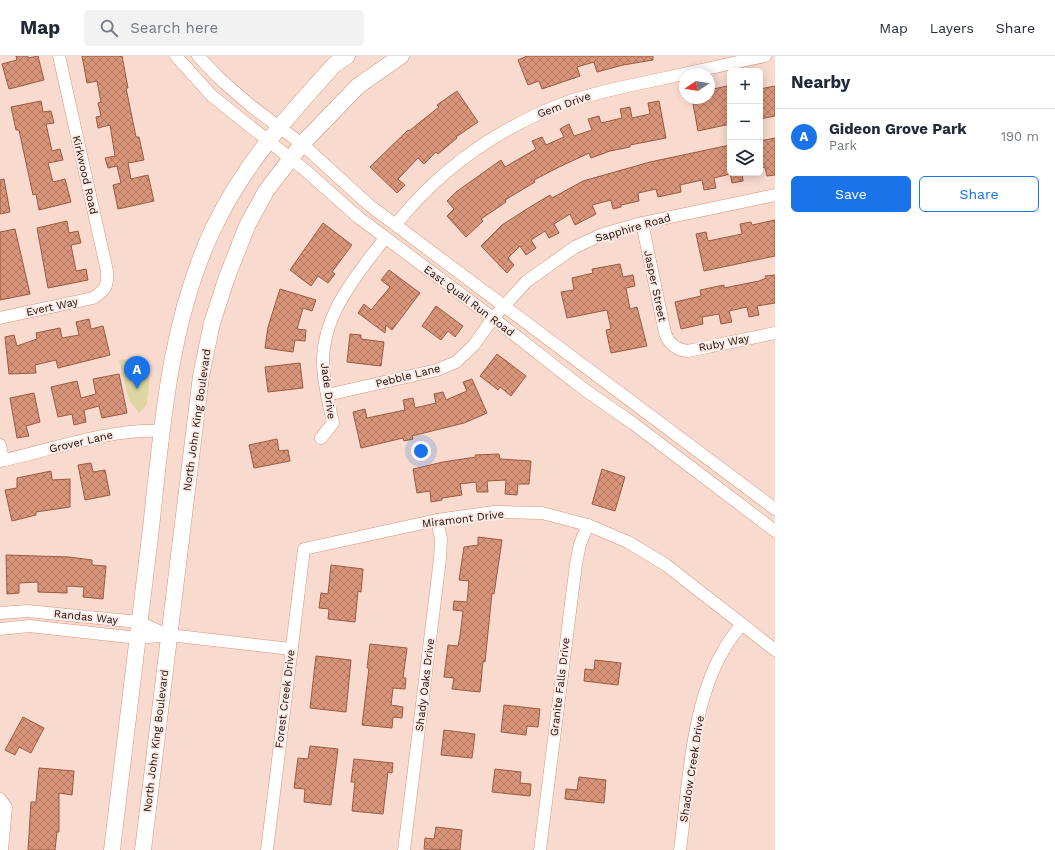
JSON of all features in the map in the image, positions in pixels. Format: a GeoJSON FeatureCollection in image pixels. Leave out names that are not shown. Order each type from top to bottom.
{"type":"FeatureCollection","features":[{"type":"Feature","properties":{"kind":"main road"},"geometry":{"type":"LineString","coordinates":[[112,850],[162,431],[175,345],[186,302],[213,230],[249,165],[279,127],[335,64],[347,56]]}},
{"type":"Feature","properties":{"kind":"main road","name":"North John King Boulevard"},"geometry":{"type":"LineString","coordinates":[[143,850],[201,376],[212,323],[247,226],[266,191],[302,144],[358,86],[401,56]]}},
{"type":"Feature","properties":{"kind":"street","name":"Kirkwood Road"},"geometry":{"type":"LineString","coordinates":[[59,56],[107,271],[108,283],[102,292]]}},
{"type":"Feature","properties":{"kind":"street","name":"East Quail Run Road"},"geometry":{"type":"LineString","coordinates":[[176,56],[212,96],[290,158],[386,238],[493,318],[585,390],[634,424],[775,531]]}},
{"type":"Feature","properties":{"kind":"street","name":"East Quail Run Road"},"geometry":{"type":"LineString","coordinates":[[198,56],[219,78],[302,144],[369,204],[775,509]]}},
{"type":"Feature","properties":{"kind":"street","name":"Gem Drive"},"geometry":{"type":"LineString","coordinates":[[396,224],[435,181],[465,156],[498,135],[534,116],[571,101],[610,90],[765,56]]}},
{"type":"Feature","properties":{"kind":"street","name":"Sapphire Road"},"geometry":{"type":"LineString","coordinates":[[493,318],[527,281],[575,247],[603,234],[642,223],[775,195]]}},
{"type":"Feature","properties":{"kind":"street","name":"Jasper Street"},"geometry":{"type":"LineString","coordinates":[[642,223],[665,333],[667,340],[673,346]]}},
{"type":"Feature","properties":{"kind":"street","name":"Jade Drive"},"geometry":{"type":"LineString","coordinates":[[321,438],[333,423],[327,395],[323,362],[325,339],[336,307],[349,286],[386,238]]}},
{"type":"Feature","properties":{"kind":"street","name":"Evert Way"},"geometry":{"type":"LineString","coordinates":[[0,318],[94,298],[102,292]]}},
{"type":"Feature","properties":{"kind":"street","name":"Pebble Lane"},"geometry":{"type":"LineString","coordinates":[[327,395],[437,370],[456,362],[474,345],[493,318]]}},
{"type":"Feature","properties":{"kind":"street","name":"Ruby Way"},"geometry":{"type":"LineString","coordinates":[[673,346],[678,350],[688,350],[775,333]]}},
{"type":"Feature","properties":{"kind":"street","name":"Grover Lane"},"geometry":{"type":"LineString","coordinates":[[2,460],[122,433],[143,430],[162,431]]}},
{"type":"Feature","properties":{"kind":"street"},"geometry":{"type":"LineString","coordinates":[[0,445],[2,460]]}},
{"type":"Feature","properties":{"kind":"street","name":"Miramont Drive"},"geometry":{"type":"LineString","coordinates":[[304,549],[437,520],[494,512],[542,513],[588,525],[628,542],[666,564],[740,625],[775,650]]}},
{"type":"Feature","properties":{"kind":"street","name":"Shady Oaks Drive"},"geometry":{"type":"LineString","coordinates":[[404,850],[440,559],[441,539],[437,520]]}},
{"type":"Feature","properties":{"kind":"street","name":"Granite Falls Drive"},"geometry":{"type":"LineString","coordinates":[[540,850],[576,564],[580,544],[588,525]]}},
{"type":"Feature","properties":{"kind":"street","name":"Forest Creek Drive"},"geometry":{"type":"LineString","coordinates":[[267,850],[304,549]]}},
{"type":"Feature","properties":{"kind":"street","name":"Randas Way"},"geometry":{"type":"LineString","coordinates":[[0,613],[27,611],[139,622],[169,635]]}},
{"type":"Feature","properties":{"kind":"street","name":"Shadow Creek Drive"},"geometry":{"type":"LineString","coordinates":[[680,850],[696,727],[708,685],[721,653],[740,625]]}},
{"type":"Feature","properties":{"kind":"street","name":"Randas Way"},"geometry":{"type":"LineString","coordinates":[[0,629],[28,626],[138,638],[169,635],[291,649]]}},
{"type":"Feature","properties":{"kind":"street"},"geometry":{"type":"LineString","coordinates":[[0,799],[6,806],[2,850]]}},
{"type":"Feature","properties":{"kind":"shaded area"},"geometry":{"type":"Polygon","coordinates":[[[129,359],[135,363],[139,369],[150,371],[147,404],[139,413],[129,400],[119,360],[129,359]]]}},
{"type":"Feature","properties":{"kind":"building"},"geometry":{"type":"Polygon","coordinates":[[[16,56],[28,56],[28,58],[38,56],[44,80],[9,89],[2,64],[17,60],[16,56]]]}},
{"type":"Feature","properties":{"kind":"building"},"geometry":{"type":"Polygon","coordinates":[[[82,56],[122,56],[128,88],[126,88],[136,137],[139,137],[144,160],[128,163],[131,179],[148,175],[154,201],[118,209],[113,185],[121,183],[117,166],[108,168],[105,158],[115,156],[110,125],[98,128],[96,117],[101,116],[98,103],[101,102],[97,81],[87,83],[82,56]]]}},
{"type":"Feature","properties":{"kind":"building"},"geometry":{"type":"Polygon","coordinates":[[[527,56],[653,56],[653,60],[623,65],[597,72],[594,62],[577,67],[580,76],[542,89],[539,81],[528,85],[518,60],[527,56]]]}},
{"type":"Feature","properties":{"kind":"building"},"geometry":{"type":"Polygon","coordinates":[[[727,86],[727,125],[698,131],[693,104],[715,104],[715,89],[727,86]]]}},
{"type":"Feature","properties":{"kind":"building"},"geometry":{"type":"Polygon","coordinates":[[[775,86],[775,116],[763,118],[763,88],[775,86]]]}},
{"type":"Feature","properties":{"kind":"building"},"geometry":{"type":"Polygon","coordinates":[[[457,91],[478,122],[456,137],[457,138],[438,154],[436,152],[424,164],[418,158],[398,179],[405,185],[397,193],[370,167],[408,130],[409,131],[439,107],[437,105],[457,91]]]}},
{"type":"Feature","properties":{"kind":"building"},"geometry":{"type":"Polygon","coordinates":[[[41,101],[43,112],[51,111],[54,123],[46,124],[52,151],[60,149],[63,160],[48,163],[53,182],[65,179],[71,202],[39,210],[36,194],[33,195],[19,130],[16,130],[11,107],[41,101]]]}},
{"type":"Feature","properties":{"kind":"building"},"geometry":{"type":"Polygon","coordinates":[[[659,101],[666,138],[630,145],[630,147],[610,151],[591,158],[589,153],[557,168],[534,180],[535,182],[505,200],[506,202],[481,219],[483,221],[466,237],[447,216],[454,209],[447,201],[456,192],[501,160],[505,167],[536,149],[532,141],[542,137],[546,145],[564,137],[560,129],[569,124],[574,136],[592,130],[588,119],[599,116],[601,123],[622,118],[620,109],[630,107],[632,118],[650,114],[648,103],[659,101]]]}},
{"type":"Feature","properties":{"kind":"building"},"geometry":{"type":"Polygon","coordinates":[[[775,138],[775,175],[767,176],[765,167],[763,167],[763,140],[775,138]]]}},
{"type":"Feature","properties":{"kind":"building"},"geometry":{"type":"Polygon","coordinates":[[[727,146],[727,175],[714,178],[716,188],[704,190],[702,180],[680,185],[681,192],[658,197],[656,189],[638,193],[639,201],[621,205],[621,207],[613,209],[611,200],[592,205],[596,214],[575,225],[570,214],[554,224],[559,233],[549,238],[545,231],[531,240],[536,248],[526,255],[520,246],[508,258],[514,265],[507,273],[481,246],[502,225],[550,195],[552,198],[583,181],[650,162],[727,146]]]}},
{"type":"Feature","properties":{"kind":"building"},"geometry":{"type":"Polygon","coordinates":[[[731,176],[742,176],[743,181],[732,183],[731,176]]]}},
{"type":"Feature","properties":{"kind":"building"},"geometry":{"type":"Polygon","coordinates":[[[4,179],[10,212],[0,214],[0,180],[4,179]]]}},
{"type":"Feature","properties":{"kind":"building"},"geometry":{"type":"Polygon","coordinates":[[[775,220],[775,256],[704,271],[696,234],[706,232],[708,241],[742,234],[740,224],[751,222],[752,225],[775,220]]]}},
{"type":"Feature","properties":{"kind":"building"},"geometry":{"type":"Polygon","coordinates":[[[67,221],[69,233],[78,231],[81,243],[71,245],[76,271],[86,269],[88,280],[48,288],[37,228],[67,221]]]}},
{"type":"Feature","properties":{"kind":"building"},"geometry":{"type":"Polygon","coordinates":[[[323,223],[352,245],[332,272],[335,274],[328,283],[318,276],[311,286],[290,270],[323,223]]]}},
{"type":"Feature","properties":{"kind":"building"},"geometry":{"type":"Polygon","coordinates":[[[15,229],[30,294],[0,300],[0,232],[15,229]]]}},
{"type":"Feature","properties":{"kind":"building"},"geometry":{"type":"Polygon","coordinates":[[[620,264],[623,277],[633,275],[635,286],[626,288],[630,309],[637,307],[647,346],[611,353],[606,330],[611,329],[607,310],[567,318],[561,292],[574,290],[572,278],[593,273],[592,269],[620,264]]]}},
{"type":"Feature","properties":{"kind":"building"},"geometry":{"type":"Polygon","coordinates":[[[389,270],[420,293],[392,330],[386,325],[385,333],[358,313],[364,304],[371,310],[390,287],[381,280],[389,270]]]}},
{"type":"Feature","properties":{"kind":"building"},"geometry":{"type":"Polygon","coordinates":[[[775,275],[775,303],[757,306],[759,315],[749,317],[747,307],[729,311],[732,322],[721,324],[719,314],[702,317],[703,324],[681,329],[675,302],[701,296],[700,290],[724,285],[724,288],[759,281],[766,278],[765,276],[775,275]]]}},
{"type":"Feature","properties":{"kind":"building"},"geometry":{"type":"Polygon","coordinates":[[[280,289],[316,300],[312,311],[303,308],[297,329],[306,330],[305,341],[295,340],[293,352],[265,348],[268,327],[280,289]]]}},
{"type":"Feature","properties":{"kind":"building"},"geometry":{"type":"Polygon","coordinates":[[[436,306],[463,326],[455,337],[448,331],[441,340],[422,326],[436,306]]]}},
{"type":"Feature","properties":{"kind":"building"},"geometry":{"type":"Polygon","coordinates":[[[89,319],[91,329],[103,326],[110,355],[58,368],[56,360],[35,365],[36,373],[9,374],[5,337],[14,335],[17,346],[37,339],[36,333],[60,328],[62,338],[79,335],[76,322],[89,319]]]}},
{"type":"Feature","properties":{"kind":"building"},"geometry":{"type":"Polygon","coordinates":[[[350,334],[361,335],[361,339],[384,342],[381,366],[347,362],[350,334]]]}},
{"type":"Feature","properties":{"kind":"building"},"geometry":{"type":"Polygon","coordinates":[[[497,354],[526,376],[511,396],[500,387],[498,390],[480,376],[497,354]]]}},
{"type":"Feature","properties":{"kind":"building"},"geometry":{"type":"Polygon","coordinates":[[[300,363],[303,388],[268,392],[265,367],[300,363]]]}},
{"type":"Feature","properties":{"kind":"building"},"geometry":{"type":"Polygon","coordinates":[[[119,374],[127,413],[102,418],[99,406],[84,410],[86,422],[74,425],[72,414],[58,417],[51,387],[77,381],[81,398],[96,394],[93,379],[119,374]]]}},
{"type":"Feature","properties":{"kind":"building"},"geometry":{"type":"Polygon","coordinates":[[[472,379],[487,413],[464,423],[412,436],[413,439],[404,441],[403,438],[361,448],[353,412],[365,409],[367,418],[405,410],[403,400],[413,398],[415,408],[436,403],[434,394],[443,392],[446,400],[467,391],[463,382],[472,379]]]}},
{"type":"Feature","properties":{"kind":"building"},"geometry":{"type":"Polygon","coordinates":[[[34,393],[40,422],[26,426],[29,436],[17,438],[10,398],[34,393]]]}},
{"type":"Feature","properties":{"kind":"building"},"geometry":{"type":"Polygon","coordinates":[[[277,439],[279,451],[288,450],[290,461],[254,468],[249,445],[277,439]]]}},
{"type":"Feature","properties":{"kind":"building"},"geometry":{"type":"Polygon","coordinates":[[[499,454],[500,459],[531,461],[529,484],[518,484],[517,495],[505,494],[506,480],[487,481],[488,492],[477,492],[476,482],[460,484],[462,495],[442,498],[442,500],[431,502],[430,491],[417,493],[413,469],[443,462],[476,457],[475,455],[499,454]]]}},
{"type":"Feature","properties":{"kind":"building"},"geometry":{"type":"Polygon","coordinates":[[[91,463],[93,472],[105,470],[110,495],[85,500],[78,465],[91,463]]]}},
{"type":"Feature","properties":{"kind":"building"},"geometry":{"type":"Polygon","coordinates":[[[602,469],[625,477],[615,511],[592,504],[602,469]]]}},
{"type":"Feature","properties":{"kind":"building"},"geometry":{"type":"Polygon","coordinates":[[[51,471],[52,480],[70,479],[70,507],[36,512],[36,515],[12,521],[5,490],[17,488],[17,478],[51,471]]]}},
{"type":"Feature","properties":{"kind":"building"},"geometry":{"type":"Polygon","coordinates":[[[478,537],[502,540],[494,594],[492,593],[485,662],[483,661],[480,692],[452,689],[454,678],[444,677],[448,645],[458,646],[460,636],[463,611],[453,610],[454,601],[467,602],[469,581],[459,580],[464,547],[478,545],[478,537]]]}},
{"type":"Feature","properties":{"kind":"building"},"geometry":{"type":"Polygon","coordinates":[[[6,555],[69,557],[92,560],[92,565],[106,566],[103,599],[83,597],[84,587],[67,586],[67,593],[38,592],[38,582],[19,583],[19,593],[7,594],[6,555]]]}},
{"type":"Feature","properties":{"kind":"building"},"geometry":{"type":"Polygon","coordinates":[[[331,565],[363,569],[361,592],[358,591],[355,622],[328,619],[329,609],[319,608],[321,593],[328,594],[331,565]]]}},
{"type":"Feature","properties":{"kind":"building"},"geometry":{"type":"Polygon","coordinates":[[[370,644],[407,648],[403,678],[406,678],[405,689],[393,688],[391,705],[403,707],[402,718],[393,717],[392,728],[362,725],[369,668],[367,668],[370,644]]]}},
{"type":"Feature","properties":{"kind":"building"},"geometry":{"type":"Polygon","coordinates":[[[316,656],[351,660],[346,712],[310,708],[316,656]]]}},
{"type":"Feature","properties":{"kind":"building"},"geometry":{"type":"Polygon","coordinates":[[[595,660],[621,663],[618,685],[584,681],[585,669],[594,670],[595,660]]]}},
{"type":"Feature","properties":{"kind":"building"},"geometry":{"type":"Polygon","coordinates":[[[504,705],[540,709],[538,727],[527,726],[526,735],[501,732],[504,705]]]}},
{"type":"Feature","properties":{"kind":"building"},"geometry":{"type":"Polygon","coordinates":[[[23,717],[44,728],[31,753],[19,747],[15,755],[5,750],[23,717]]]}},
{"type":"Feature","properties":{"kind":"building"},"geometry":{"type":"Polygon","coordinates":[[[444,730],[475,734],[472,758],[441,755],[444,730]]]}},
{"type":"Feature","properties":{"kind":"building"},"geometry":{"type":"Polygon","coordinates":[[[310,746],[338,749],[331,805],[304,802],[305,789],[294,788],[298,758],[308,759],[310,746]]]}},
{"type":"Feature","properties":{"kind":"building"},"geometry":{"type":"Polygon","coordinates":[[[354,759],[393,763],[392,773],[388,772],[383,814],[352,811],[355,782],[351,782],[354,759]]]}},
{"type":"Feature","properties":{"kind":"building"},"geometry":{"type":"Polygon","coordinates":[[[39,768],[74,771],[72,795],[59,793],[59,832],[57,832],[55,850],[28,850],[31,802],[36,802],[39,768]]]}},
{"type":"Feature","properties":{"kind":"building"},"geometry":{"type":"Polygon","coordinates":[[[495,769],[521,772],[520,783],[531,784],[530,796],[492,792],[495,769]]]}},
{"type":"Feature","properties":{"kind":"building"},"geometry":{"type":"Polygon","coordinates":[[[579,777],[606,780],[604,803],[565,799],[566,789],[577,790],[579,777]]]}},
{"type":"Feature","properties":{"kind":"building"},"geometry":{"type":"Polygon","coordinates":[[[436,827],[462,830],[460,850],[424,849],[425,838],[434,839],[436,827]]]}},
{"type":"Feature","properties":{"kind":"place","name":"Gideon Grove Park"},"geometry":{"type":"Point","coordinates":[137,389]}}]}
